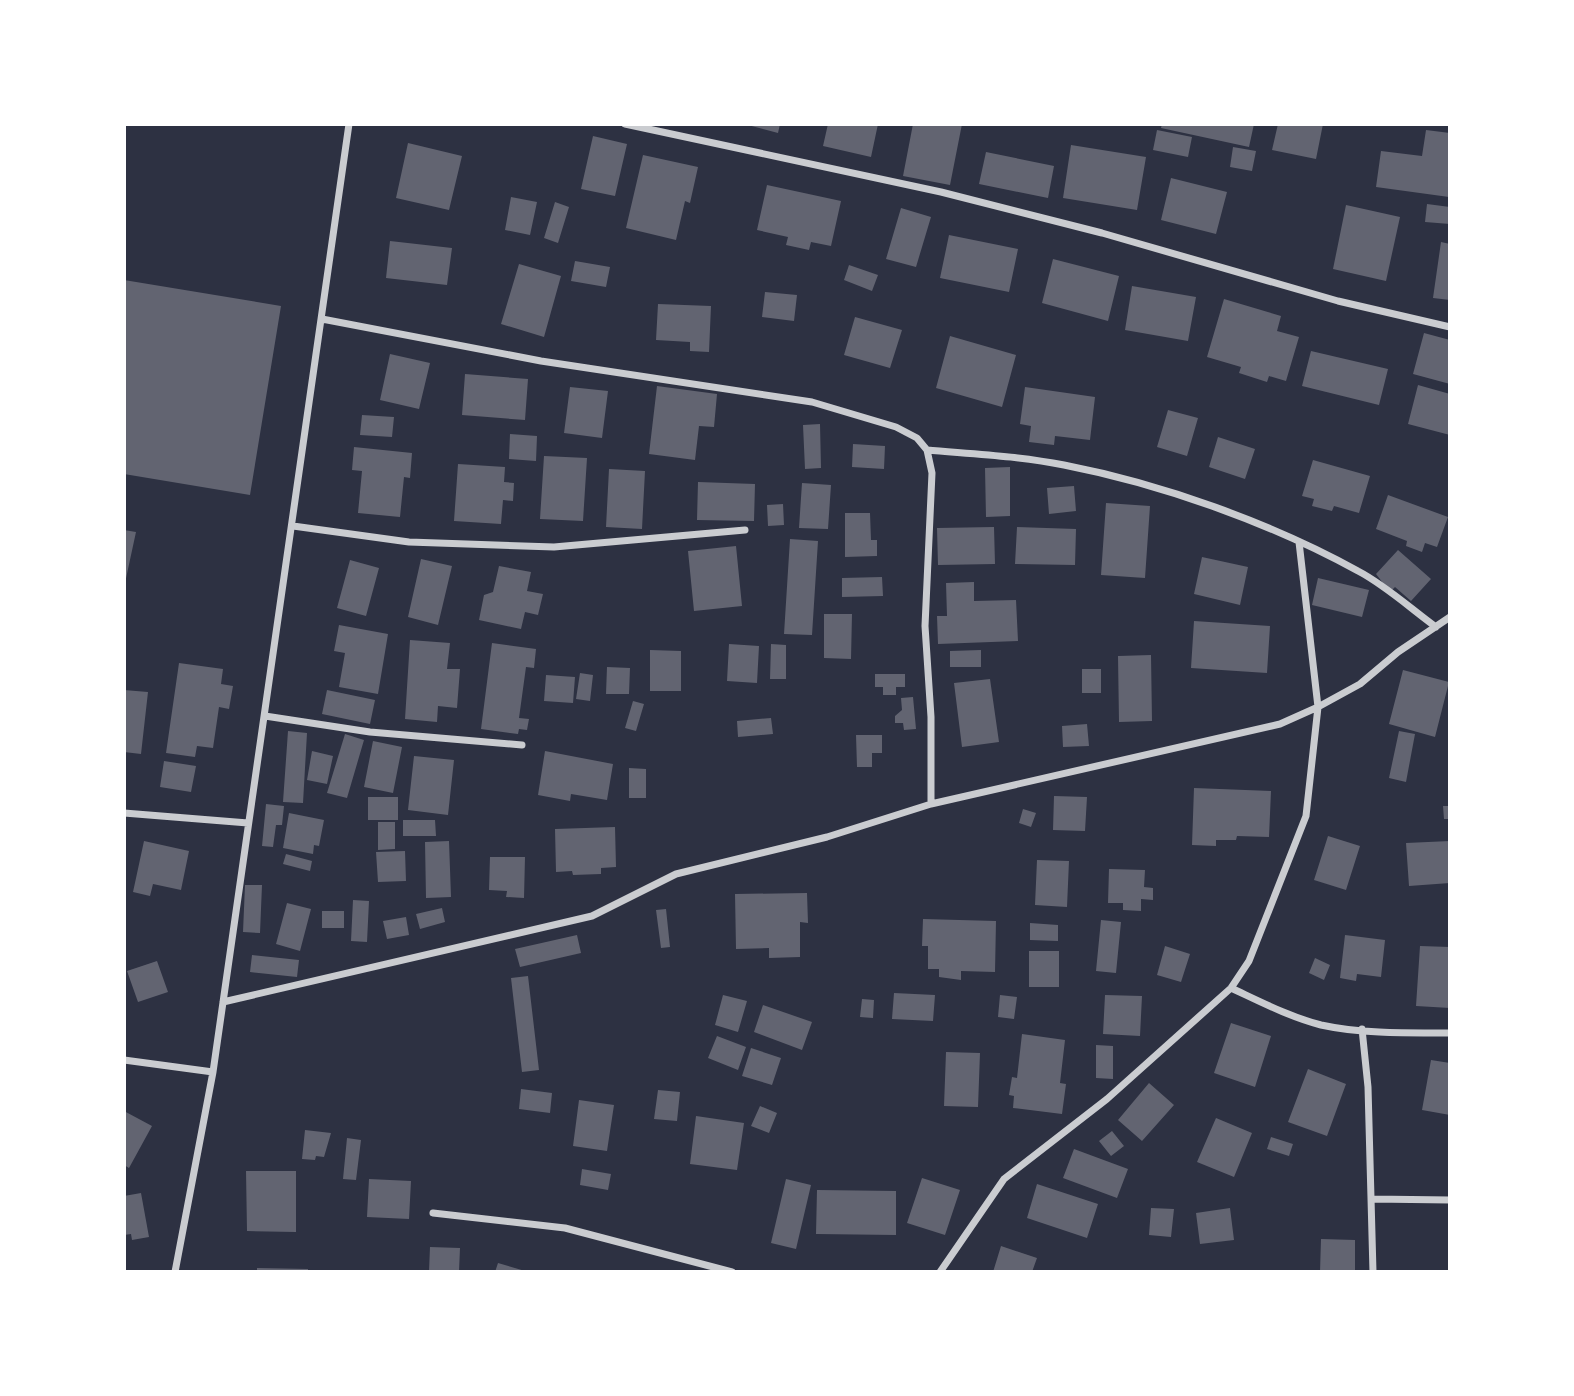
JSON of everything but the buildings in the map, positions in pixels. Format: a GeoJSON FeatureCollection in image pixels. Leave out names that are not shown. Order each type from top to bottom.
{"type":"FeatureCollection","features":[{"type":"Feature","properties":{"kind":"street"},"geometry":{"type":"LineString","coordinates":[[175,1272],[213,1072],[349,124]]}},
{"type":"Feature","properties":{"kind":"street"},"geometry":{"type":"LineString","coordinates":[[625,124],[941,192],[1102,233],[1338,301],[1450,327]]}},
{"type":"Feature","properties":{"kind":"street"},"geometry":{"type":"LineString","coordinates":[[322,319],[541,361],[813,402],[895,427],[916,438],[927,450],[932,473],[925,626],[931,717],[931,804]]}},
{"type":"Feature","properties":{"kind":"street"},"geometry":{"type":"LineString","coordinates":[[927,450],[1023,458],[1105,474],[1226,513],[1299,542],[1360,572],[1436,627]]}},
{"type":"Feature","properties":{"kind":"street"},"geometry":{"type":"LineString","coordinates":[[293,526],[409,542],[554,547],[745,530]]}},
{"type":"Feature","properties":{"kind":"street"},"geometry":{"type":"LineString","coordinates":[[940,1272],[1004,1179],[1107,1099],[1231,988],[1249,961],[1306,816],[1318,707],[1299,542]]}},
{"type":"Feature","properties":{"kind":"street"},"geometry":{"type":"LineString","coordinates":[[223,1002],[592,916],[676,874],[827,837],[931,804],[1280,724],[1360,684],[1398,652],[1450,617]]}},
{"type":"Feature","properties":{"kind":"street"},"geometry":{"type":"LineString","coordinates":[[265,716],[370,732],[522,745]]}},
{"type":"Feature","properties":{"kind":"street"},"geometry":{"type":"LineString","coordinates":[[124,813],[248,823]]}},
{"type":"Feature","properties":{"kind":"street"},"geometry":{"type":"LineString","coordinates":[[1231,988],[1291,1015],[1323,1025],[1391,1033],[1450,1033]]}},
{"type":"Feature","properties":{"kind":"street"},"geometry":{"type":"LineString","coordinates":[[1362,1029],[1366,1050],[1373,1272]]}},
{"type":"Feature","properties":{"kind":"street"},"geometry":{"type":"LineString","coordinates":[[124,1060],[213,1072]]}},
{"type":"Feature","properties":{"kind":"street"},"geometry":{"type":"LineString","coordinates":[[1372,1199],[1450,1200]]}},
{"type":"Feature","properties":{"kind":"street"},"geometry":{"type":"LineString","coordinates":[[433,1213],[565,1228],[732,1272]]}}]}
